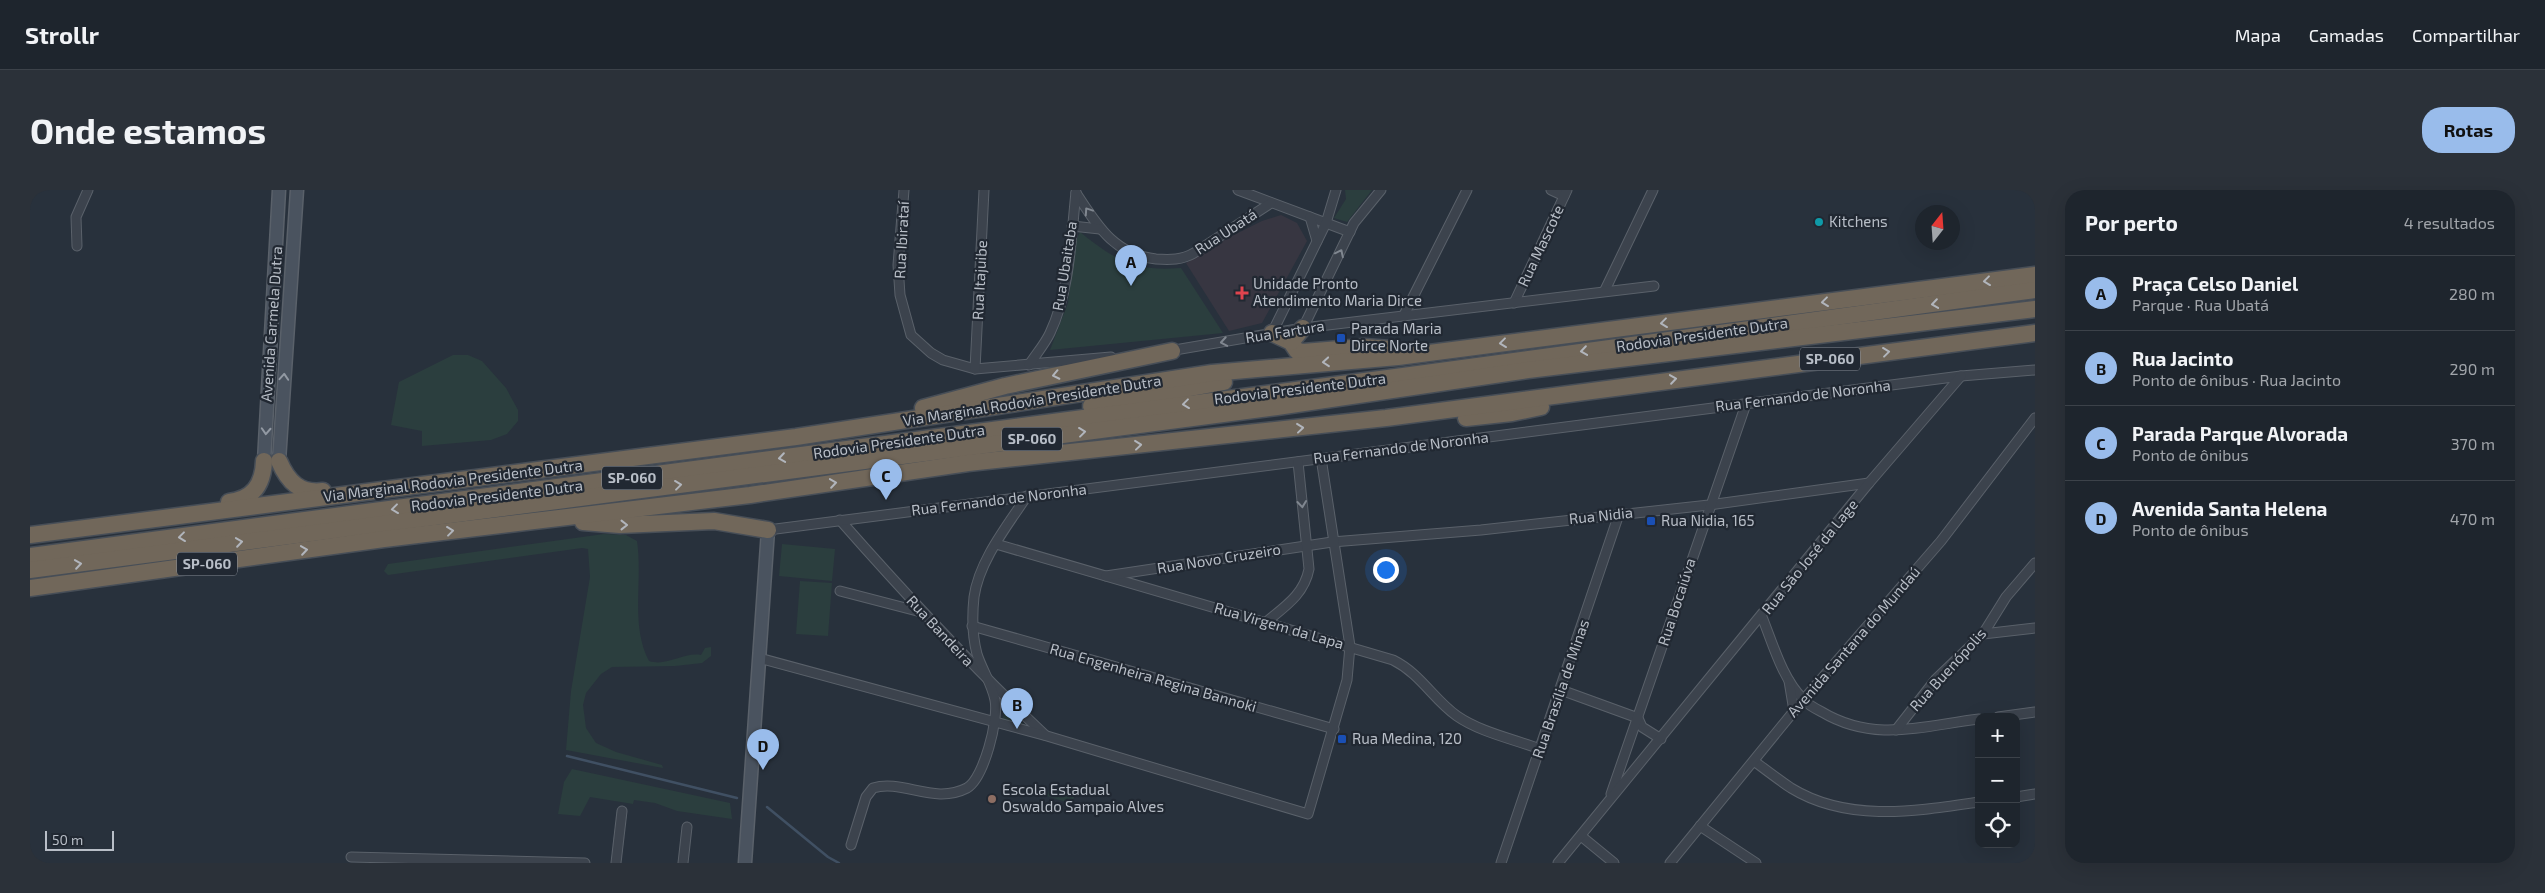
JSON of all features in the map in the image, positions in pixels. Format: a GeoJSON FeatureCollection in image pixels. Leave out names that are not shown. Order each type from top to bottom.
{"type":"FeatureCollection","features":[{"type":"Feature","properties":{"kind":"highway","name":"Via Marginal Rodovia Presidente Dutra"},"geometry":{"type":"LineString","coordinates":[[30,535],[796,437],[1212,373],[1427,353],[2035,275]]}},
{"type":"Feature","properties":{"kind":"highway","name":"Rodovia Presidente Dutra"},"geometry":{"type":"LineString","coordinates":[[30,556],[1014,427],[2035,290]]}},
{"type":"Feature","properties":{"kind":"highway","name":"Rodovia Presidente Dutra"},"geometry":{"type":"LineString","coordinates":[[30,570],[1278,407],[1528,370],[2035,309]]}},
{"type":"Feature","properties":{"kind":"highway"},"geometry":{"type":"LineString","coordinates":[[1291,342],[1303,328]]}},
{"type":"Feature","properties":{"kind":"highway"},"geometry":{"type":"LineString","coordinates":[[1272,333],[1291,342],[1297,351],[1303,352],[1364,347],[1427,353]]}},
{"type":"Feature","properties":{"kind":"highway","name":"Rodovia Presidente Dutra"},"geometry":{"type":"LineString","coordinates":[[30,588],[558,518],[750,495],[968,464],[1386,418],[1467,418],[1512,413],[1625,386],[2035,333]]}},
{"type":"Feature","properties":{"kind":"highway"},"geometry":{"type":"LineString","coordinates":[[796,437],[824,424],[928,408],[1005,386],[1172,351]]}},
{"type":"Feature","properties":{"kind":"highway"},"geometry":{"type":"LineString","coordinates":[[1014,427],[1027,417],[1271,374],[1286,366]]}},
{"type":"Feature","properties":{"kind":"highway"},"geometry":{"type":"LineString","coordinates":[[146,520],[174,509],[244,500],[253,493],[263,471],[271,461],[289,479],[310,493],[380,485],[402,487]]}},
{"type":"Feature","properties":{"kind":"highway"},"geometry":{"type":"LineString","coordinates":[[558,518],[620,525],[714,521],[768,530]]}},
{"type":"Feature","properties":{"kind":"street"},"geometry":{"type":"LineString","coordinates":[[77,246],[76,217],[88,190]]}},
{"type":"Feature","properties":{"kind":"street","name":"Avenida Carmela Dutra"},"geometry":{"type":"LineString","coordinates":[[271,461],[278,190]]}},
{"type":"Feature","properties":{"kind":"street","name":"Avenida Carmela Dutra"},"geometry":{"type":"LineString","coordinates":[[271,461],[297,190]]}},
{"type":"Feature","properties":{"kind":"street","name":"Rua Ibirataí"},"geometry":{"type":"LineString","coordinates":[[904,190],[898,265],[900,295],[911,335],[931,353],[943,360],[975,369]]}},
{"type":"Feature","properties":{"kind":"street","name":"Rua Itajuibe"},"geometry":{"type":"LineString","coordinates":[[975,369],[984,190]]}},
{"type":"Feature","properties":{"kind":"street"},"geometry":{"type":"LineString","coordinates":[[1238,190],[1350,232]]}},
{"type":"Feature","properties":{"kind":"street"},"geometry":{"type":"LineString","coordinates":[[1272,333],[1326,223],[1336,190]]}},
{"type":"Feature","properties":{"kind":"street"},"geometry":{"type":"LineString","coordinates":[[1303,328],[1359,214],[1381,190]]}},
{"type":"Feature","properties":{"kind":"street"},"geometry":{"type":"LineString","coordinates":[[1404,315],[1467,190]]}},
{"type":"Feature","properties":{"kind":"street"},"geometry":{"type":"LineString","coordinates":[[1551,190],[1566,193]]}},
{"type":"Feature","properties":{"kind":"street"},"geometry":{"type":"LineString","coordinates":[[1605,290],[1652,190]]}},
{"type":"Feature","properties":{"kind":"street","name":"Rua Ubatá"},"geometry":{"type":"LineString","coordinates":[[1076,192],[1100,229],[1120,247],[1134,255],[1169,260],[1185,258],[1271,203]]}},
{"type":"Feature","properties":{"kind":"street","name":"Rua Ubaitaba"},"geometry":{"type":"LineString","coordinates":[[1029,365],[1050,334],[1059,311],[1076,192]]}},
{"type":"Feature","properties":{"kind":"street","name":"Rua Mascote"},"geometry":{"type":"LineString","coordinates":[[1514,303],[1566,193]]}},
{"type":"Feature","properties":{"kind":"street"},"geometry":{"type":"LineString","coordinates":[[1310,217],[1317,241]]}},
{"type":"Feature","properties":{"kind":"street"},"geometry":{"type":"LineString","coordinates":[[1072,226],[1100,229]]}},
{"type":"Feature","properties":{"kind":"street","name":"Rua Fartura"},"geometry":{"type":"LineString","coordinates":[[975,369],[1172,351],[1303,328],[1514,303],[1605,290],[1654,286]]}},
{"type":"Feature","properties":{"kind":"street","name":"Rua Fernando de Noronha"},"geometry":{"type":"LineString","coordinates":[[768,530],[1961,376],[2035,370]]}},
{"type":"Feature","properties":{"kind":"street","name":"Rua São José da Lage"},"geometry":{"type":"LineString","coordinates":[[1558,863],[1762,617],[1869,483],[1961,376]]}},
{"type":"Feature","properties":{"kind":"street","name":"Rua Bocaiúva"},"geometry":{"type":"LineString","coordinates":[[1609,800],[1709,505],[1746,404]]}},
{"type":"Feature","properties":{"kind":"street","name":"Avenida Santana do Mundaú"},"geometry":{"type":"LineString","coordinates":[[1670,863],[1794,710],[1941,541],[2035,418]]}},
{"type":"Feature","properties":{"kind":"street"},"geometry":{"type":"LineString","coordinates":[[759,658],[1047,736],[1308,814],[1347,680],[1350,646],[1332,542],[1321,458]]}},
{"type":"Feature","properties":{"kind":"street"},"geometry":{"type":"LineString","coordinates":[[1264,623],[1302,591],[1309,569],[1298,462]]}},
{"type":"Feature","properties":{"kind":"street","name":"Rua Nidia"},"geometry":{"type":"LineString","coordinates":[[1332,542],[1481,530],[1709,505],[1869,483]]}},
{"type":"Feature","properties":{"kind":"street"},"geometry":{"type":"LineString","coordinates":[[851,845],[866,797],[873,788],[886,786],[936,794],[952,793],[967,787],[976,780],[995,723],[995,700],[977,654],[972,626],[975,595],[982,570],[996,544],[1027,496]]}},
{"type":"Feature","properties":{"kind":"street","name":"Rua Brasília de Minas"},"geometry":{"type":"LineString","coordinates":[[1500,863],[1561,690],[1619,514]]}},
{"type":"Feature","properties":{"kind":"street","name":"Rua Bandeira"},"geometry":{"type":"LineString","coordinates":[[840,520],[922,612],[988,682],[1047,736]]}},
{"type":"Feature","properties":{"kind":"street"},"geometry":{"type":"LineString","coordinates":[[745,863],[768,530]]}},
{"type":"Feature","properties":{"kind":"street","name":"Rua Novo Cruzeiro"},"geometry":{"type":"LineString","coordinates":[[1106,576],[1332,542]]}},
{"type":"Feature","properties":{"kind":"street","name":"Rua Virgem da Lapa"},"geometry":{"type":"LineString","coordinates":[[996,544],[1393,660],[1408,667],[1445,706],[1466,722],[1540,749]]}},
{"type":"Feature","properties":{"kind":"street","name":"Rua Buenópolis"},"geometry":{"type":"LineString","coordinates":[[1896,730],[1936,679],[1983,634],[2006,597],[2035,563]]}},
{"type":"Feature","properties":{"kind":"street"},"geometry":{"type":"LineString","coordinates":[[840,591],[922,612]]}},
{"type":"Feature","properties":{"kind":"street"},"geometry":{"type":"LineString","coordinates":[[1762,617],[1788,679],[1794,710]]}},
{"type":"Feature","properties":{"kind":"street","name":"Rua Engenheira Regina Bannoki"},"geometry":{"type":"LineString","coordinates":[[972,626],[1334,729]]}},
{"type":"Feature","properties":{"kind":"street"},"geometry":{"type":"LineString","coordinates":[[1983,634],[2035,628]]}},
{"type":"Feature","properties":{"kind":"street"},"geometry":{"type":"LineString","coordinates":[[1788,679],[1803,700],[1833,719],[1853,727],[1876,732],[1975,720]]}},
{"type":"Feature","properties":{"kind":"street"},"geometry":{"type":"LineString","coordinates":[[1561,690],[1638,718],[1642,727],[1661,739]]}},
{"type":"Feature","properties":{"kind":"street"},"geometry":{"type":"LineString","coordinates":[[2020,714],[2035,712]]}},
{"type":"Feature","properties":{"kind":"street"},"geometry":{"type":"LineString","coordinates":[[1754,761],[1793,788],[1823,802],[1854,809],[1886,812],[1975,802]]}},
{"type":"Feature","properties":{"kind":"street"},"geometry":{"type":"LineString","coordinates":[[2020,796],[2035,794]]}},
{"type":"Feature","properties":{"kind":"street"},"geometry":{"type":"LineString","coordinates":[[616,863],[622,810]]}},
{"type":"Feature","properties":{"kind":"street"},"geometry":{"type":"LineString","coordinates":[[1700,826],[1756,863]]}},
{"type":"Feature","properties":{"kind":"street"},"geometry":{"type":"LineString","coordinates":[[683,863],[687,827]]}},
{"type":"Feature","properties":{"kind":"street"},"geometry":{"type":"LineString","coordinates":[[1581,836],[1614,863]]}},
{"type":"Feature","properties":{"kind":"street"},"geometry":{"type":"LineString","coordinates":[[351,857],[400,861],[585,863]]}},
{"type":"Feature","properties":{"kind":"shaded area"},"geometry":{"type":"Polygon","coordinates":[[[1345,190],[1372,190],[1347,222],[1334,218],[1346,199],[1345,190]]]}},
{"type":"Feature","properties":{"kind":"shaded area","name":"Unidade Pronto Atendimento Maria Dirce"},"geometry":{"type":"Polygon","coordinates":[[[1281,215],[1297,223],[1307,241],[1262,323],[1229,331],[1186,263],[1230,237],[1262,221],[1281,215]]]}},
{"type":"Feature","properties":{"kind":"shaded area"},"geometry":{"type":"Polygon","coordinates":[[[1080,232],[1104,250],[1126,262],[1151,268],[1181,268],[1223,333],[1050,350],[1068,303],[1075,243],[1080,232]]]}},
{"type":"Feature","properties":{"kind":"shaded area"},"geometry":{"type":"Polygon","coordinates":[[[453,355],[468,355],[482,361],[506,388],[518,410],[518,421],[507,434],[491,440],[422,446],[422,431],[391,425],[399,382],[453,355]]]}},
{"type":"Feature","properties":{"kind":"shaded area"},"geometry":{"type":"Polygon","coordinates":[[[604,534],[626,535],[637,541],[638,618],[643,647],[649,661],[662,662],[701,655],[705,648],[711,647],[711,656],[702,663],[675,666],[612,667],[601,674],[586,693],[583,705],[586,728],[596,743],[616,752],[662,765],[663,768],[566,750],[571,691],[590,577],[588,549],[582,548],[388,575],[384,571],[388,564],[604,534]]]}},
{"type":"Feature","properties":{"kind":"shaded area"},"geometry":{"type":"Polygon","coordinates":[[[782,544],[835,549],[832,581],[779,576],[782,544]]]}},
{"type":"Feature","properties":{"kind":"shaded area"},"geometry":{"type":"Polygon","coordinates":[[[800,581],[832,583],[828,636],[796,634],[800,581]]]}},
{"type":"Feature","properties":{"kind":"shaded area"},"geometry":{"type":"Polygon","coordinates":[[[1004,709],[1026,726],[1003,719],[1004,709]]]}},
{"type":"Feature","properties":{"kind":"shaded area"},"geometry":{"type":"Polygon","coordinates":[[[572,769],[730,803],[732,819],[677,811],[655,803],[634,800],[633,804],[590,797],[580,816],[558,814],[564,782],[572,769]]]}},
{"type":"Feature","properties":{"kind":"shaded area"},"geometry":{"type":"Polygon","coordinates":[[[1050,787],[1075,794],[1072,804],[1047,796],[1050,787]]]}},
{"type":"Feature","properties":{"kind":"waterway"},"geometry":{"type":"LineString","coordinates":[[567,756],[737,798]]}},
{"type":"Feature","properties":{"kind":"waterway"},"geometry":{"type":"LineString","coordinates":[[767,807],[828,857],[839,863]]}},
{"type":"Feature","properties":{"kind":"place","name":"Kitchens"},"geometry":{"type":"Point","coordinates":[1819,222]}},
{"type":"Feature","properties":{"kind":"place","name":"Praça Celso Daniel"},"geometry":{"type":"Point","coordinates":[1131,286]}},
{"type":"Feature","properties":{"kind":"place","name":"Unidade Pronto Atendimento Maria Dirce"},"geometry":{"type":"Point","coordinates":[1242,293]}},
{"type":"Feature","properties":{"kind":"place","name":"Parada Maria Dirce Norte"},"geometry":{"type":"Point","coordinates":[1341,338]}},
{"type":"Feature","properties":{"kind":"place","name":"Parada Parque Alvorada"},"geometry":{"type":"Point","coordinates":[886,500]}},
{"type":"Feature","properties":{"kind":"place","name":"Rua Nidia, 165"},"geometry":{"type":"Point","coordinates":[1651,521]}},
{"type":"Feature","properties":{"kind":"place","name":"Rua Jacinto"},"geometry":{"type":"Point","coordinates":[1017,729]}},
{"type":"Feature","properties":{"kind":"place","name":"Rua Medina, 120"},"geometry":{"type":"Point","coordinates":[1342,739]}},
{"type":"Feature","properties":{"kind":"place","name":"Avenida Santa Helena"},"geometry":{"type":"Point","coordinates":[763,770]}},
{"type":"Feature","properties":{"kind":"place","name":"Escola Estadual Oswaldo Sampaio Alves"},"geometry":{"type":"Point","coordinates":[992,799]}}]}
